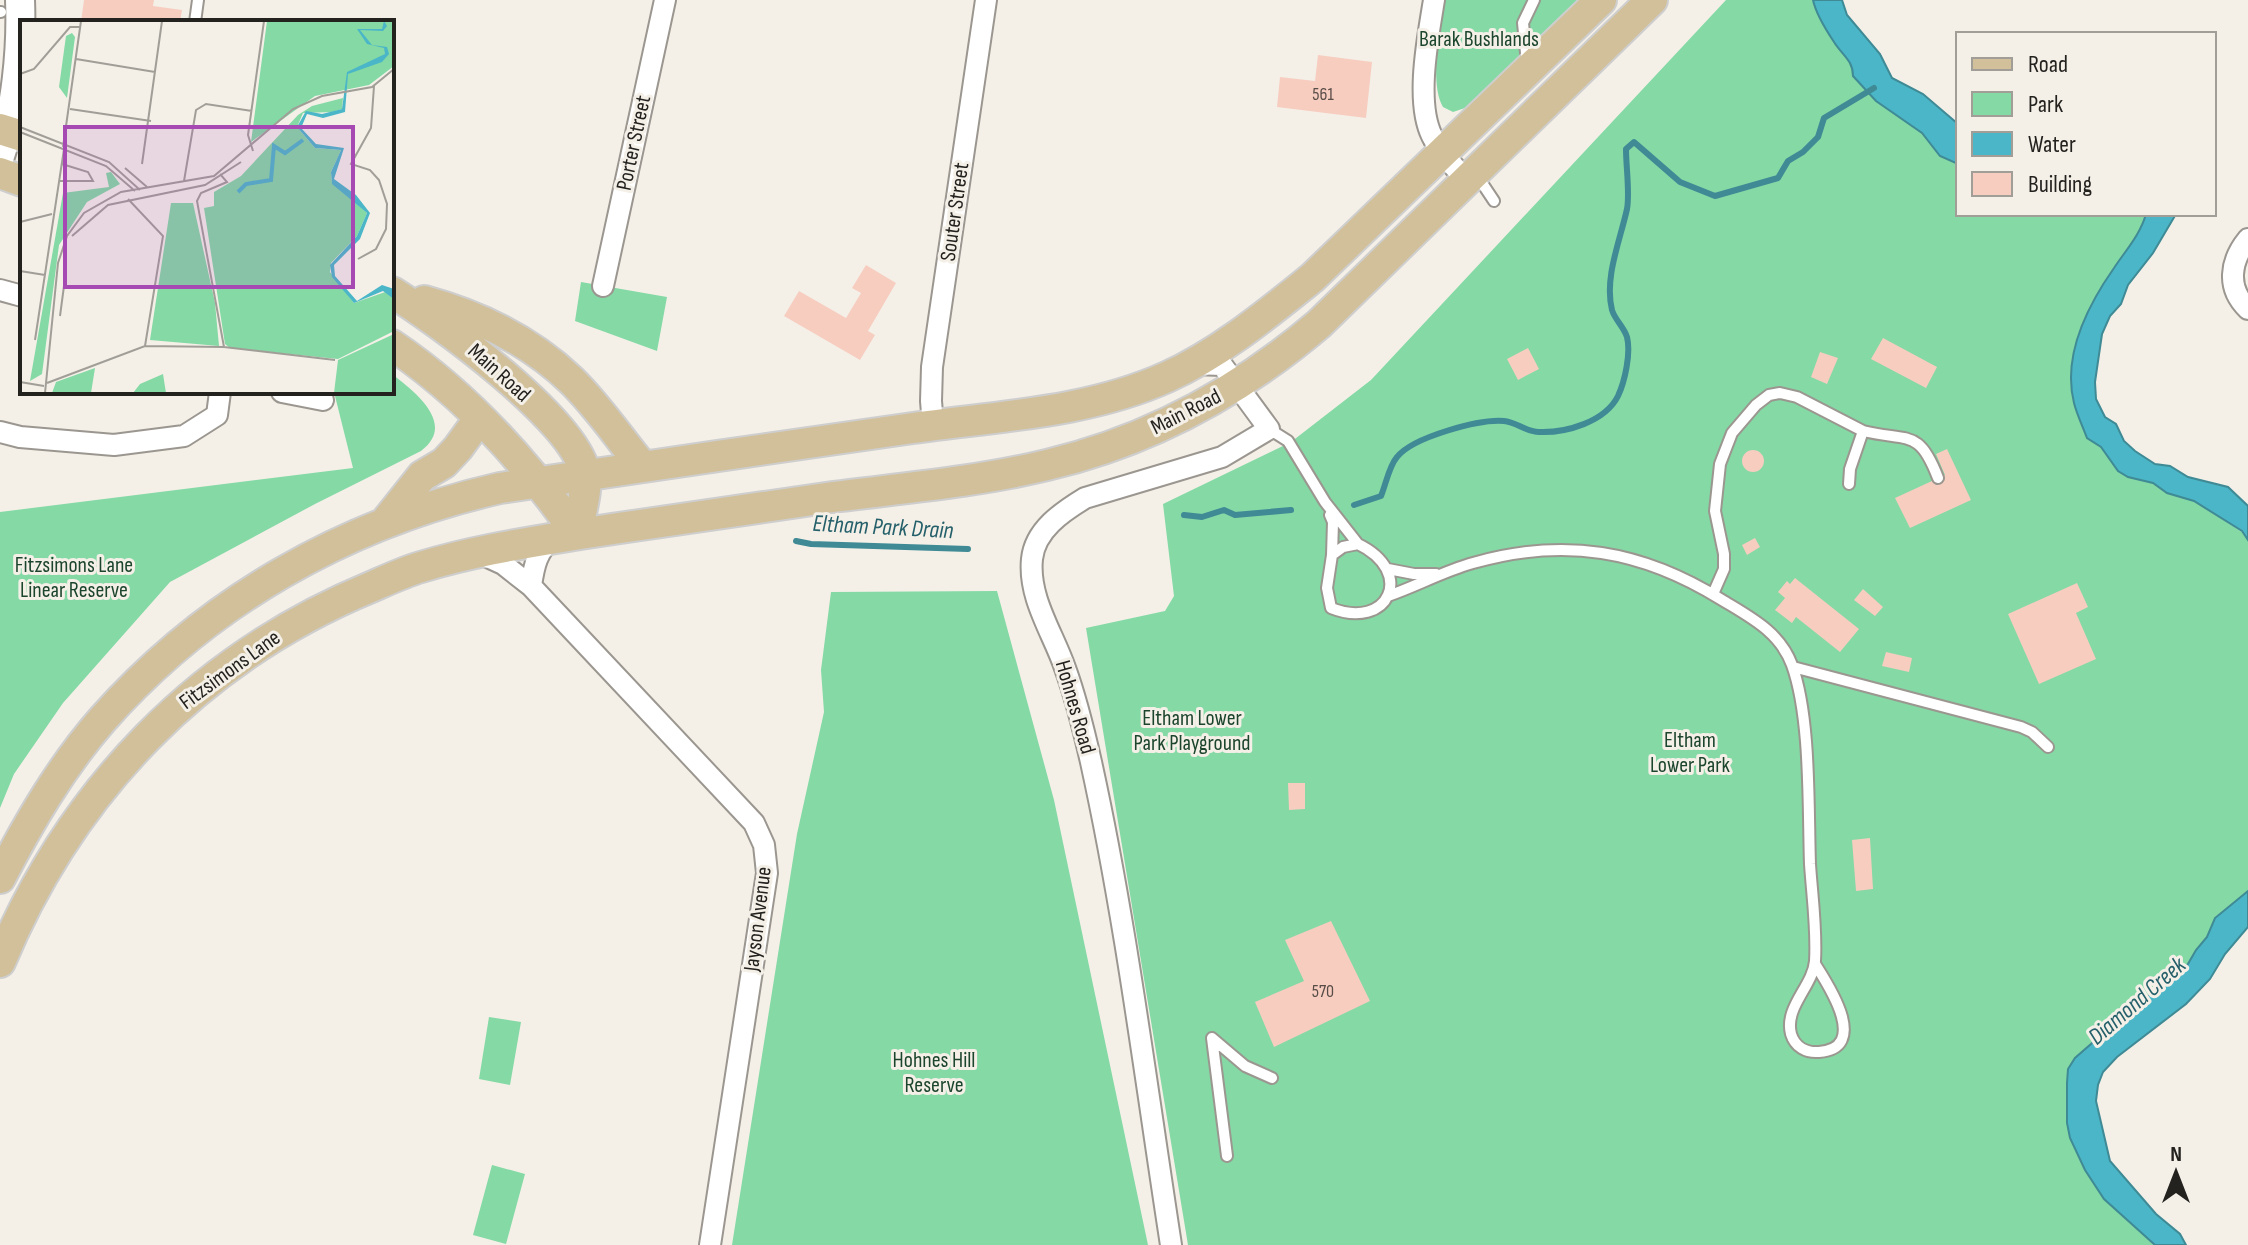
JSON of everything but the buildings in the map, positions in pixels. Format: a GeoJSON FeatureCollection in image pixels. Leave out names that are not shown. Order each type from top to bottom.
{"type":"FeatureCollection","features":[{"type":"Feature","properties":{"kind":"main road","name":"Main Road"},"geometry":{"type":"LineString","coordinates":[[540,482],[933,425],[1022,416],[1139,388],[1192,364],[1312,278],[1601,0]]}},
{"type":"Feature","properties":{"kind":"main road","name":"Main Road"},"geometry":{"type":"LineString","coordinates":[[565,536],[645,522],[980,478],[1049,465],[1140,436],[1184,417],[1279,358],[1319,324],[1641,5]]}},
{"type":"Feature","properties":{"kind":"main road"},"geometry":{"type":"LineString","coordinates":[[8,138],[10,12]]}},
{"type":"Feature","properties":{"kind":"main road"},"geometry":{"type":"LineString","coordinates":[[0,173],[20,180]]}},
{"type":"Feature","properties":{"kind":"main road"},"geometry":{"type":"LineString","coordinates":[[394,292],[481,319],[518,339],[572,381],[643,467]]}},
{"type":"Feature","properties":{"kind":"main road","name":"Main Road"},"geometry":{"type":"LineString","coordinates":[[394,293],[450,330],[514,384],[563,435],[586,475]]}},
{"type":"Feature","properties":{"kind":"main road"},"geometry":{"type":"LineString","coordinates":[[394,346],[431,374],[540,482],[565,536]]}},
{"type":"Feature","properties":{"kind":"main road"},"geometry":{"type":"LineString","coordinates":[[385,521],[422,476],[444,463],[458,448],[479,419]]}},
{"type":"Feature","properties":{"kind":"main road"},"geometry":{"type":"LineString","coordinates":[[565,536],[586,475]]}},
{"type":"Feature","properties":{"kind":"main road"},"geometry":{"type":"LineString","coordinates":[[0,878],[40,807],[73,756],[102,720],[153,668],[255,588],[293,564],[385,521],[466,495],[540,482]]}},
{"type":"Feature","properties":{"kind":"main road","name":"Fitzsimons Lane"},"geometry":{"type":"LineString","coordinates":[[0,962],[18,917],[82,811],[119,767],[199,688],[264,641],[334,602],[418,568],[565,536]]}},
{"type":"Feature","properties":{"kind":"street","name":"Porter Street"},"geometry":{"type":"LineString","coordinates":[[603,286],[665,0]]}},
{"type":"Feature","properties":{"kind":"street","name":"Souter Street"},"geometry":{"type":"LineString","coordinates":[[933,425],[932,367],[986,0]]}},
{"type":"Feature","properties":{"kind":"street"},"geometry":{"type":"LineString","coordinates":[[1434,0],[1425,115],[1433,139],[1443,154],[1471,176]]}},
{"type":"Feature","properties":{"kind":"street"},"geometry":{"type":"LineString","coordinates":[[2248,239],[2232,269],[2237,293],[2248,309]]}},
{"type":"Feature","properties":{"kind":"street"},"geometry":{"type":"LineString","coordinates":[[0,290],[20,295]]}},
{"type":"Feature","properties":{"kind":"street"},"geometry":{"type":"LineString","coordinates":[[1192,364],[1222,365],[1269,429]]}},
{"type":"Feature","properties":{"kind":"street"},"geometry":{"type":"LineString","coordinates":[[0,432],[20,437],[114,445],[184,436],[217,415],[220,394]]}},
{"type":"Feature","properties":{"kind":"street"},"geometry":{"type":"LineString","coordinates":[[292,394],[323,400]]}},
{"type":"Feature","properties":{"kind":"street","name":"Hohnes Road"},"geometry":{"type":"LineString","coordinates":[[1171,1245],[1112,862],[1090,757],[1066,669],[1036,596],[1032,556],[1049,524],[1085,498],[1222,457],[1269,429]]}},
{"type":"Feature","properties":{"kind":"street"},"geometry":{"type":"LineString","coordinates":[[531,586],[540,549],[565,536]]}},
{"type":"Feature","properties":{"kind":"street","name":"Jayson Avenue"},"geometry":{"type":"LineString","coordinates":[[478,553],[503,564],[531,586],[754,823],[764,845],[767,873],[710,1245]]}},
{"type":"Feature","properties":{"kind":"lane"},"geometry":{"type":"LineString","coordinates":[[195,20],[198,0]]}},
{"type":"Feature","properties":{"kind":"lane"},"geometry":{"type":"LineString","coordinates":[[1528,69],[1523,23],[1534,0]]}},
{"type":"Feature","properties":{"kind":"lane"},"geometry":{"type":"LineString","coordinates":[[1471,176],[1494,201]]}},
{"type":"Feature","properties":{"kind":"lane"},"geometry":{"type":"LineString","coordinates":[[1713,594],[1725,560],[1715,511],[1720,464],[1732,433],[1769,395],[1780,393],[1797,397],[1863,431],[1919,443],[1928,453],[1938,478]]}},
{"type":"Feature","properties":{"kind":"lane"},"geometry":{"type":"LineString","coordinates":[[1269,429],[1288,441],[1325,502],[1358,544],[1388,569],[1414,574],[1442,574]]}},
{"type":"Feature","properties":{"kind":"lane"},"geometry":{"type":"LineString","coordinates":[[1849,484],[1850,469],[1863,431]]}},
{"type":"Feature","properties":{"kind":"lane"},"geometry":{"type":"LineString","coordinates":[[1325,502],[1333,522],[1327,588],[1331,608],[1347,614],[1371,612],[1388,596],[1472,563],[1511,554],[1576,549],[1603,552],[1650,564],[1713,594],[1770,631],[1788,654],[1793,667],[1803,721],[1815,964],[1844,1019],[1840,1040],[1833,1048],[1820,1052],[1804,1050],[1796,1045],[1790,1019],[1815,964]]}},
{"type":"Feature","properties":{"kind":"lane"},"geometry":{"type":"LineString","coordinates":[[1332,555],[1343,547],[1358,544]]}},
{"type":"Feature","properties":{"kind":"lane"},"geometry":{"type":"LineString","coordinates":[[1388,569],[1391,584],[1388,596]]}},
{"type":"Feature","properties":{"kind":"lane"},"geometry":{"type":"LineString","coordinates":[[1793,667],[2021,727],[2032,732],[2048,747]]}},
{"type":"Feature","properties":{"kind":"lane"},"geometry":{"type":"LineString","coordinates":[[1227,1156],[1212,1038],[1245,1066],[1272,1078]]}},
{"type":"Feature","properties":{"kind":"green space","name":"Barak Bushlands"},"geometry":{"type":"Polygon","coordinates":[[[1444,0],[1581,0],[1465,108],[1453,112],[1443,107],[1437,84],[1437,55],[1444,0]]]}},
{"type":"Feature","properties":{"kind":"green space","name":"Eltham Lower Park"},"geometry":{"type":"Polygon","coordinates":[[[1726,0],[1813,0],[1825,27],[1849,62],[1853,76],[1876,101],[1922,133],[1940,156],[1956,163],[1956,216],[2145,216],[2136,236],[2100,290],[2080,330],[2075,350],[2075,390],[2087,438],[2101,447],[2118,471],[2128,477],[2153,483],[2167,493],[2194,501],[2242,532],[2248,540],[2248,891],[2215,918],[2207,937],[2185,969],[2138,1003],[2067,1083],[2068,1102],[2155,1245],[1188,1245],[1086,628],[1165,611],[1174,596],[1163,504],[1291,442],[1371,380],[1726,0]]]}},
{"type":"Feature","properties":{"kind":"green space"},"geometry":{"type":"Polygon","coordinates":[[[581,282],[667,297],[657,351],[575,321],[581,282]]]}},
{"type":"Feature","properties":{"kind":"green space","name":"Fitzsimons Lane Linear Reserve"},"geometry":{"type":"Polygon","coordinates":[[[394,376],[429,409],[435,430],[431,441],[421,451],[170,582],[63,703],[14,774],[0,808],[0,512],[353,468],[334,394],[394,394],[394,376]]]}},
{"type":"Feature","properties":{"kind":"green space","name":"Hohnes Hill Reserve"},"geometry":{"type":"Polygon","coordinates":[[[997,591],[1054,800],[1148,1245],[732,1245],[797,834],[824,712],[821,670],[831,592],[997,591]]]}},
{"type":"Feature","properties":{"kind":"green space"},"geometry":{"type":"Polygon","coordinates":[[[489,1017],[521,1022],[510,1085],[479,1079],[489,1017]]]}},
{"type":"Feature","properties":{"kind":"green space"},"geometry":{"type":"Polygon","coordinates":[[[492,1165],[525,1174],[506,1244],[473,1235],[492,1165]]]}},
{"type":"Feature","properties":{"kind":"water"},"geometry":{"type":"Polygon","coordinates":[[[1813,0],[1842,0],[1847,15],[1880,54],[1892,78],[1923,94],[1956,122],[1956,163],[1940,156],[1922,133],[1876,101],[1853,76],[1849,62],[1816,11],[1813,0]]]}},
{"type":"Feature","properties":{"kind":"water"},"geometry":{"type":"Polygon","coordinates":[[[2145,216],[2175,216],[2153,253],[2128,285],[2121,304],[2110,316],[2102,334],[2095,382],[2096,399],[2105,417],[2116,424],[2124,441],[2135,451],[2155,464],[2170,466],[2188,477],[2228,487],[2248,506],[2248,540],[2242,531],[2194,501],[2167,493],[2153,483],[2128,477],[2118,471],[2101,447],[2087,438],[2075,407],[2072,367],[2080,331],[2104,282],[2145,216]]]}},
{"type":"Feature","properties":{"kind":"water"},"geometry":{"type":"Polygon","coordinates":[[[2248,891],[2248,927],[2225,954],[2210,979],[2186,1004],[2117,1057],[2103,1072],[2098,1085],[2096,1101],[2110,1161],[2156,1214],[2180,1234],[2186,1245],[2155,1245],[2104,1199],[2085,1170],[2070,1138],[2067,1123],[2068,1069],[2075,1058],[2138,1003],[2185,969],[2207,937],[2215,918],[2248,891]]]}},
{"type":"Feature","properties":{"kind":"waterway"},"geometry":{"type":"LineString","coordinates":[[1354,505],[1381,496],[1397,457],[1431,436],[1493,421],[1508,422],[1535,432],[1550,432],[1584,424],[1612,405],[1623,383],[1628,344],[1626,333],[1612,310],[1610,285],[1628,203],[1626,149],[1634,142],[1680,182],[1715,196],[1778,178],[1788,161],[1818,137],[1824,118],[1874,88]]}},
{"type":"Feature","properties":{"kind":"waterway","name":"Eltham Park Drain"},"geometry":{"type":"LineString","coordinates":[[1184,515],[1202,517],[1224,510],[1235,515],[1291,510]]}},
{"type":"Feature","properties":{"kind":"waterway","name":"Eltham Park Drain"},"geometry":{"type":"LineString","coordinates":[[796,541],[968,549]]}},
{"type":"Feature","properties":{"kind":"park label","name":"Eltham Lower Park Playground"},"geometry":{"type":"Point","coordinates":[1192,730]}},
{"type":"Feature","properties":{"kind":"water label","name":"Diamond Creek"},"geometry":{"type":"Point","coordinates":[2137,1001]}}]}
